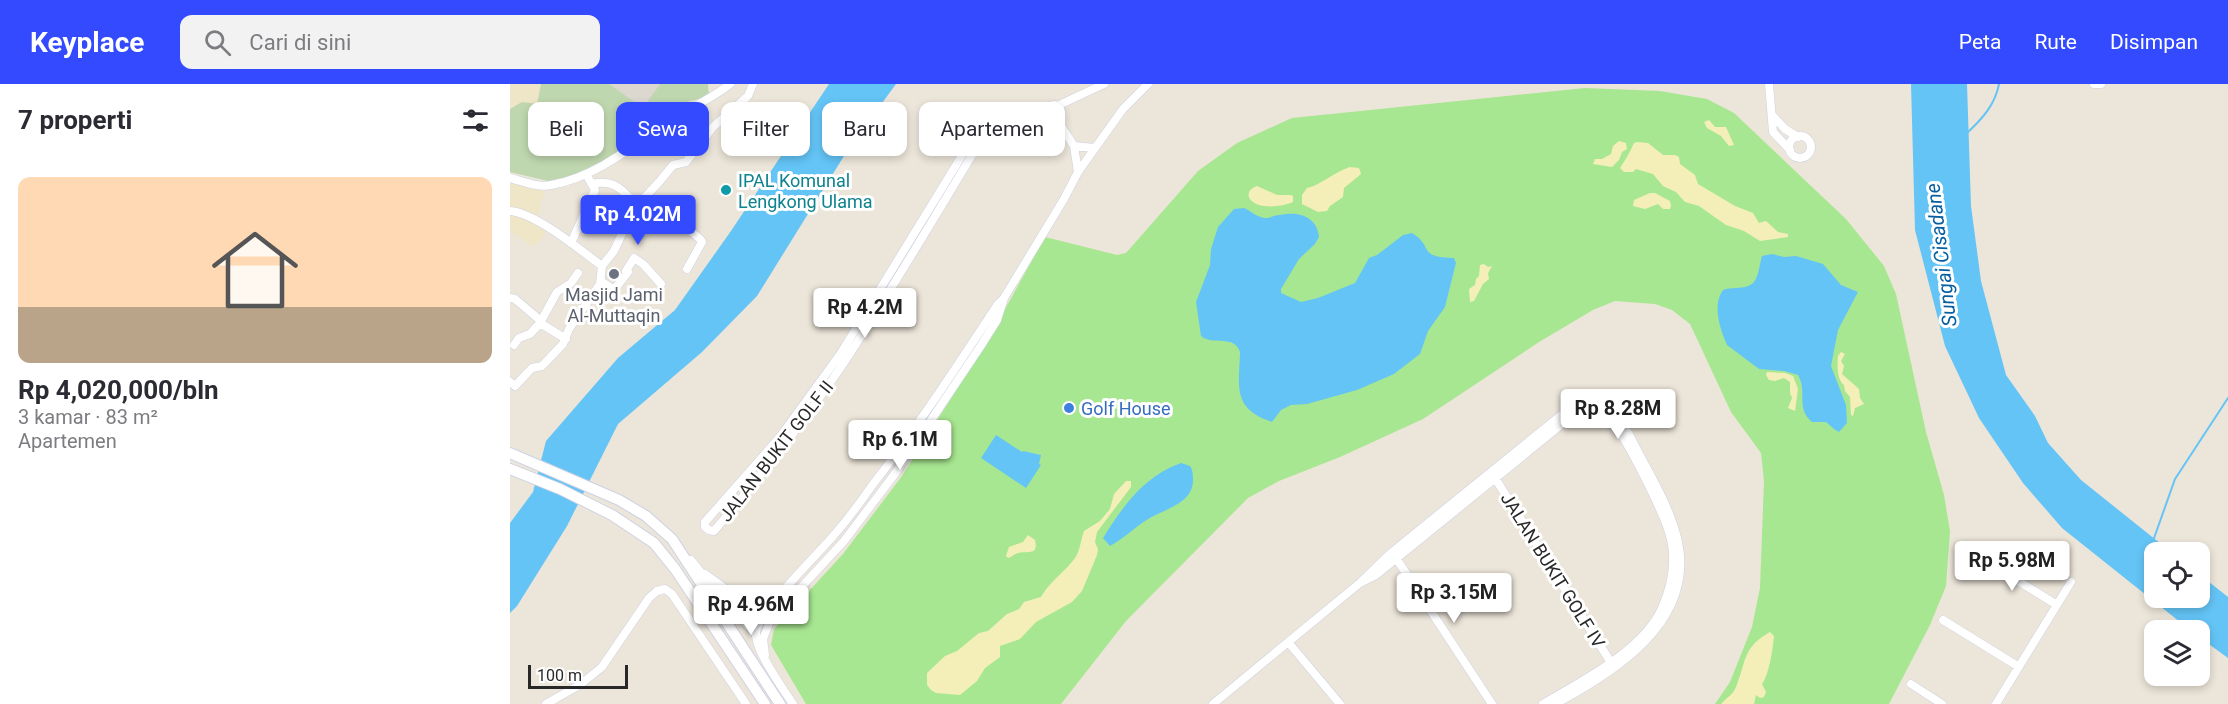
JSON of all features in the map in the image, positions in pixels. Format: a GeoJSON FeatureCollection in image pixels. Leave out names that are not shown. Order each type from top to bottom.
{"type":"FeatureCollection","features":[{"type":"Feature","properties":{"kind":"main road"},"geometry":{"type":"LineString","coordinates":[[511,453],[619,500],[646,516],[672,539],[780,704]]}},
{"type":"Feature","properties":{"kind":"main road"},"geometry":{"type":"LineString","coordinates":[[510,469],[560,489],[612,515],[654,543],[675,569],[765,704]]}},
{"type":"Feature","properties":{"kind":"street"},"geometry":{"type":"LineString","coordinates":[[510,178],[549,186],[586,174],[716,96],[730,84]]}},
{"type":"Feature","properties":{"kind":"street"},"geometry":{"type":"LineString","coordinates":[[510,382],[514,386],[532,368],[542,366],[566,339],[569,329],[601,281],[602,266],[614,251],[621,232],[637,205],[673,165],[686,162],[713,127],[748,96],[753,84]]}},
{"type":"Feature","properties":{"kind":"street"},"geometry":{"type":"LineString","coordinates":[[1065,102],[1104,84]]}},
{"type":"Feature","properties":{"kind":"street"},"geometry":{"type":"LineString","coordinates":[[793,704],[765,656],[758,649],[757,627],[767,619],[889,465],[1004,298],[1094,148],[1123,109],[1148,84]]}},
{"type":"Feature","properties":{"kind":"street"},"geometry":{"type":"LineString","coordinates":[[1769,84],[1773,132],[1796,158],[1803,158],[1809,154],[1810,143],[1805,138],[1798,137],[1785,129],[1773,116]]}},
{"type":"Feature","properties":{"kind":"street"},"geometry":{"type":"LineString","coordinates":[[2094,84],[2101,84]]}},
{"type":"Feature","properties":{"kind":"street","name":"JALAN BUKIT GOLF II"},"geometry":{"type":"LineString","coordinates":[[987,123],[983,138],[841,366],[758,479],[714,531],[709,530],[705,527],[705,522],[780,437],[841,353],[977,131],[987,123]]}},
{"type":"Feature","properties":{"kind":"street"},"geometry":{"type":"LineString","coordinates":[[1065,132],[1074,146],[1078,172]]}},
{"type":"Feature","properties":{"kind":"street"},"geometry":{"type":"LineString","coordinates":[[1790,150],[1790,143],[1798,137]]}},
{"type":"Feature","properties":{"kind":"street"},"geometry":{"type":"LineString","coordinates":[[1074,146],[1094,148]]}},
{"type":"Feature","properties":{"kind":"street"},"geometry":{"type":"LineString","coordinates":[[571,243],[594,193],[586,174]]}},
{"type":"Feature","properties":{"kind":"street"},"geometry":{"type":"LineString","coordinates":[[592,184],[610,182],[621,189],[637,205]]}},
{"type":"Feature","properties":{"kind":"street"},"geometry":{"type":"LineString","coordinates":[[648,195],[702,242],[687,269]]}},
{"type":"Feature","properties":{"kind":"street"},"geometry":{"type":"LineString","coordinates":[[510,211],[518,212],[539,223],[602,266]]}},
{"type":"Feature","properties":{"kind":"street"},"geometry":{"type":"LineString","coordinates":[[601,281],[614,290],[628,272],[626,270],[634,258],[643,264],[661,284]]}},
{"type":"Feature","properties":{"kind":"street"},"geometry":{"type":"LineString","coordinates":[[514,345],[519,338],[530,334],[541,322],[557,292],[571,283],[578,273]]}},
{"type":"Feature","properties":{"kind":"street"},"geometry":{"type":"LineString","coordinates":[[510,298],[515,299],[541,322],[566,339]]}},
{"type":"Feature","properties":{"kind":"street"},"geometry":{"type":"LineString","coordinates":[[1213,704],[1360,582],[1391,553],[1560,416],[1574,409],[1599,408],[1614,414],[1626,428],[1674,525],[1680,562],[1678,581],[1666,615],[1652,635],[1614,668],[1555,704]]}},
{"type":"Feature","properties":{"kind":"street"},"geometry":{"type":"LineString","coordinates":[[1360,582],[1376,575],[1573,417],[1589,413],[1611,421],[1619,431],[1666,524],[1672,545],[1673,566],[1665,599],[1657,617],[1642,635],[1610,661],[1543,704]]}},
{"type":"Feature","properties":{"kind":"street","name":"JALAN BUKIT GOLF IV"},"geometry":{"type":"LineString","coordinates":[[1495,478],[1610,661]]}},
{"type":"Feature","properties":{"kind":"street"},"geometry":{"type":"LineString","coordinates":[[672,539],[724,602],[756,634]]}},
{"type":"Feature","properties":{"kind":"street"},"geometry":{"type":"LineString","coordinates":[[1396,558],[1492,704]]}},
{"type":"Feature","properties":{"kind":"street"},"geometry":{"type":"LineString","coordinates":[[1981,558],[2057,605]]}},
{"type":"Feature","properties":{"kind":"street"},"geometry":{"type":"LineString","coordinates":[[699,570],[767,619]]}},
{"type":"Feature","properties":{"kind":"street"},"geometry":{"type":"LineString","coordinates":[[1996,704],[2071,582]]}},
{"type":"Feature","properties":{"kind":"street"},"geometry":{"type":"LineString","coordinates":[[546,704],[581,684],[602,667],[649,598],[657,591],[665,589],[672,594],[746,704]]}},
{"type":"Feature","properties":{"kind":"street"},"geometry":{"type":"LineString","coordinates":[[765,656],[763,639],[767,619]]}},
{"type":"Feature","properties":{"kind":"street"},"geometry":{"type":"LineString","coordinates":[[1943,620],[2019,667]]}},
{"type":"Feature","properties":{"kind":"street"},"geometry":{"type":"LineString","coordinates":[[1288,642],[1340,704]]}},
{"type":"Feature","properties":{"kind":"street"},"geometry":{"type":"LineString","coordinates":[[1911,684],[1942,704]]}},
{"type":"Feature","properties":{"kind":"shaded area"},"geometry":{"type":"Polygon","coordinates":[[[510,84],[541,84],[537,102],[522,102],[510,109],[510,84]]]}},
{"type":"Feature","properties":{"kind":"shaded area"},"geometry":{"type":"Polygon","coordinates":[[[609,84],[660,84],[647,102],[634,102],[609,84]]]}},
{"type":"Feature","properties":{"kind":"shaded area"},"geometry":{"type":"Polygon","coordinates":[[[510,182],[545,191],[535,224],[546,231],[540,241],[532,246],[510,231],[510,182]]]}},
{"type":"Feature","properties":{"kind":"green space"},"geometry":{"type":"Polygon","coordinates":[[[541,84],[708,84],[709,96],[687,102],[616,102],[616,154],[580,174],[548,181],[510,172],[510,109],[522,102],[528,103],[528,156],[604,156],[604,102],[537,102],[541,84]]]}},
{"type":"Feature","properties":{"kind":"green space"},"geometry":{"type":"Polygon","coordinates":[[[1585,88],[1660,91],[1707,99],[1734,113],[1846,219],[1884,266],[1896,294],[1926,432],[1944,495],[1950,531],[1946,586],[1930,625],[1889,704],[1715,704],[1730,682],[1752,627],[1760,588],[1764,481],[1761,453],[1731,412],[1690,324],[1672,310],[1655,304],[1615,301],[1593,310],[1539,342],[1423,419],[1340,457],[1279,481],[1248,498],[1126,621],[1061,704],[806,704],[771,645],[774,629],[843,554],[902,476],[989,338],[1045,237],[1117,255],[1126,253],[1198,171],[1237,143],[1292,118],[1585,88]]]}},
{"type":"Feature","properties":{"kind":"sand"},"geometry":{"type":"Polygon","coordinates":[[[1709,120],[1715,127],[1726,127],[1734,145],[1729,146],[1721,136],[1707,128],[1704,122],[1709,120]]]}},
{"type":"Feature","properties":{"kind":"sand"},"geometry":{"type":"Polygon","coordinates":[[[1619,141],[1626,143],[1627,149],[1622,152],[1619,160],[1612,167],[1593,164],[1595,159],[1602,159],[1611,154],[1613,146],[1619,141]]]}},
{"type":"Feature","properties":{"kind":"sand"},"geometry":{"type":"Polygon","coordinates":[[[1634,143],[1648,143],[1663,155],[1679,157],[1680,164],[1695,175],[1698,184],[1735,206],[1753,213],[1759,223],[1766,221],[1778,232],[1788,234],[1788,237],[1760,241],[1744,231],[1726,225],[1699,206],[1685,202],[1676,192],[1663,186],[1653,174],[1636,169],[1633,172],[1624,172],[1620,168],[1634,143]]]}},
{"type":"Feature","properties":{"kind":"sand"},"geometry":{"type":"Polygon","coordinates":[[[1350,167],[1359,168],[1361,174],[1344,188],[1343,197],[1327,211],[1318,212],[1302,204],[1302,195],[1307,188],[1350,167]]]}},
{"type":"Feature","properties":{"kind":"sand"},"geometry":{"type":"Polygon","coordinates":[[[1257,186],[1277,195],[1291,195],[1293,202],[1272,206],[1255,203],[1249,198],[1249,193],[1257,186]]]}},
{"type":"Feature","properties":{"kind":"sand"},"geometry":{"type":"Polygon","coordinates":[[[1655,193],[1670,201],[1670,209],[1663,209],[1658,204],[1645,209],[1633,206],[1634,200],[1655,193]]]}},
{"type":"Feature","properties":{"kind":"sand"},"geometry":{"type":"Polygon","coordinates":[[[1484,264],[1488,267],[1492,266],[1488,273],[1489,279],[1483,284],[1474,301],[1470,302],[1469,289],[1475,285],[1480,265],[1484,264]]]}},
{"type":"Feature","properties":{"kind":"sand"},"geometry":{"type":"Polygon","coordinates":[[[1841,352],[1845,354],[1841,361],[1844,366],[1842,374],[1859,389],[1860,398],[1864,404],[1855,408],[1853,416],[1851,415],[1850,397],[1845,391],[1838,372],[1838,356],[1841,352]]]}},
{"type":"Feature","properties":{"kind":"sand"},"geometry":{"type":"Polygon","coordinates":[[[1767,372],[1793,376],[1798,389],[1795,411],[1788,408],[1792,398],[1790,382],[1784,378],[1769,380],[1767,372]]]}},
{"type":"Feature","properties":{"kind":"sand"},"geometry":{"type":"Polygon","coordinates":[[[1126,481],[1131,481],[1131,487],[1097,532],[1095,542],[1098,549],[1097,555],[1082,591],[1072,602],[1036,622],[1020,639],[1000,646],[1000,657],[985,668],[977,681],[960,695],[936,693],[931,690],[927,685],[927,673],[945,656],[957,651],[979,633],[988,631],[1007,614],[1019,609],[1024,602],[1041,597],[1048,586],[1075,558],[1084,531],[1100,521],[1110,509],[1114,494],[1126,481]]]}},
{"type":"Feature","properties":{"kind":"sand"},"geometry":{"type":"Polygon","coordinates":[[[1028,535],[1035,540],[1035,549],[1008,558],[1006,556],[1009,547],[1023,542],[1028,535]]]}},
{"type":"Feature","properties":{"kind":"sand"},"geometry":{"type":"Polygon","coordinates":[[[1770,632],[1774,636],[1769,668],[1762,684],[1766,692],[1764,697],[1760,698],[1756,695],[1754,704],[1721,704],[1735,690],[1750,649],[1770,632]]]}},
{"type":"Feature","properties":{"kind":"water"},"geometry":{"type":"Polygon","coordinates":[[[829,84],[896,84],[883,102],[822,102],[822,156],[844,156],[757,296],[702,352],[618,424],[567,526],[517,606],[510,613],[510,523],[533,492],[546,441],[618,358],[675,310],[781,156],[810,156],[810,112],[829,84]]]}},
{"type":"Feature","properties":{"kind":"water","name":"Sungai Cisadane"},"geometry":{"type":"Polygon","coordinates":[[[1911,84],[1967,84],[1971,206],[1981,281],[2006,375],[2035,416],[2048,443],[2081,480],[2158,542],[2144,542],[2144,593],[2062,528],[2023,483],[1979,418],[1945,346],[1915,230],[1911,84]]]}},
{"type":"Feature","properties":{"kind":"water"},"geometry":{"type":"Polygon","coordinates":[[[1244,208],[1263,218],[1293,214],[1306,217],[1315,224],[1319,237],[1299,259],[1281,289],[1281,293],[1301,302],[1318,298],[1355,283],[1369,258],[1377,255],[1403,235],[1412,233],[1435,256],[1454,258],[1456,263],[1445,307],[1428,331],[1420,354],[1394,374],[1357,390],[1307,404],[1291,405],[1281,410],[1272,422],[1259,417],[1250,410],[1244,403],[1239,386],[1240,352],[1233,343],[1206,339],[1201,336],[1196,302],[1210,265],[1211,249],[1218,227],[1234,209],[1244,208]]]}},
{"type":"Feature","properties":{"kind":"water"},"geometry":{"type":"Polygon","coordinates":[[[1772,254],[1784,257],[1796,256],[1823,264],[1841,285],[1858,292],[1838,330],[1831,366],[1846,405],[1847,423],[1839,432],[1826,422],[1812,422],[1807,416],[1804,411],[1801,382],[1798,375],[1784,371],[1759,369],[1727,345],[1724,339],[1718,310],[1723,290],[1752,284],[1762,256],[1772,254]]]}},
{"type":"Feature","properties":{"kind":"water"},"geometry":{"type":"Polygon","coordinates":[[[996,435],[1022,452],[1041,455],[1039,464],[1041,465],[1026,488],[981,458],[996,435]]]}},
{"type":"Feature","properties":{"kind":"water"},"geometry":{"type":"Polygon","coordinates":[[[1181,463],[1190,466],[1193,473],[1192,488],[1188,495],[1110,546],[1103,538],[1136,493],[1156,476],[1181,463]]]}},
{"type":"Feature","properties":{"kind":"water"},"geometry":{"type":"Polygon","coordinates":[[[2210,583],[2228,597],[2228,658],[2210,645],[2210,620],[2177,620],[2162,608],[2210,608],[2210,583]]]}},
{"type":"Feature","properties":{"kind":"waterway"},"geometry":{"type":"LineString","coordinates":[[1967,133],[1987,111],[1999,84]]}},
{"type":"Feature","properties":{"kind":"waterway"},"geometry":{"type":"LineString","coordinates":[[2153,541],[2175,479],[2228,398]]}},
{"type":"Feature","properties":{"kind":"place","name":"IPAL Komunal Lengkong Ulama"},"geometry":{"type":"Point","coordinates":[726,190]}},
{"type":"Feature","properties":{"kind":"place","name":"Masjid Jami Al-Muttaqin"},"geometry":{"type":"Point","coordinates":[614,274]}},
{"type":"Feature","properties":{"kind":"place","name":"Golf House"},"geometry":{"type":"Point","coordinates":[1069,408]}}]}
